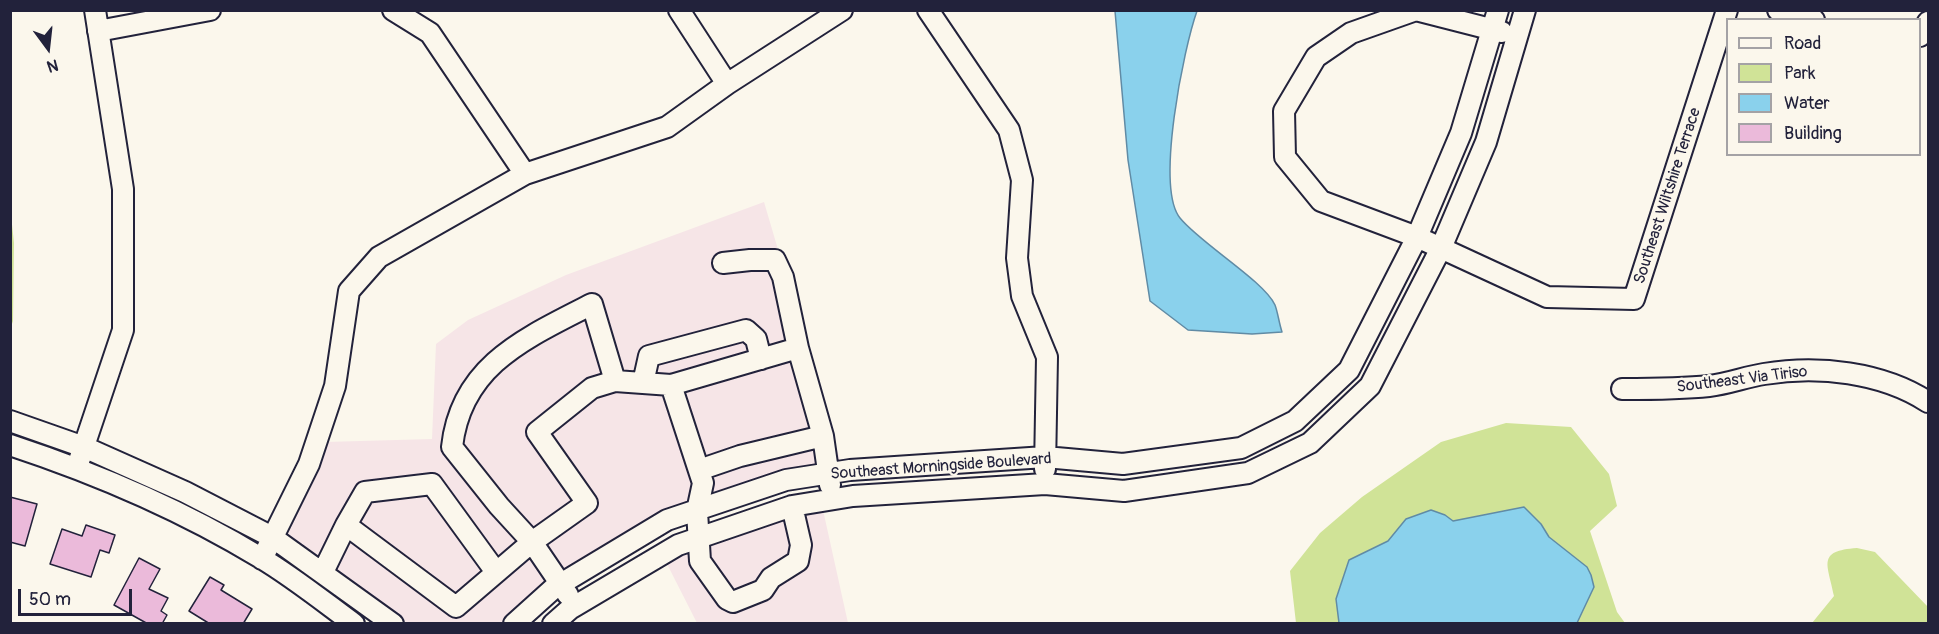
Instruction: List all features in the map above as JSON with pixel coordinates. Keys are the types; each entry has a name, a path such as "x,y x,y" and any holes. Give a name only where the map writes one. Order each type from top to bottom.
{"street":[{"path":"77,467 123,330 123,189 94,10"},
{"path":"98,31 210,10"},
{"path":"393,10 430,33 525,174"},
{"path":"679,10 727,84"},
{"path":"262,559 309,464 335,386 349,291 379,257 525,174 667,127 727,84 842,10"},
{"path":"928,10 1009,130 1022,180 1017,258 1022,296 1047,357 1045,484"},
{"name":"Southeast Wiltshire Terrace","path":"1517,36 1495,20 1416,10 1351,33 1316,57 1284,111 1285,157 1321,201 1418,237 1546,297 1634,299 1728,10"},
{"name":"Southeast Morningside Boulevard","path":"554,624 575,606 678,544 792,506 831,500 1045,484 1124,490 1248,473 1310,443 1370,386 1441,248 1486,142 1525,10"},
{"path":"1778,10 1807,18"},
{"name":"Southeast Morningside Boulevard","path":"514,624 560,585 667,520 786,480 829,474 1046,457 1123,464 1241,448 1295,421 1349,370 1418,237 1461,133 1495,20"},
{"path":"723,263 775,260 783,277 798,348 823,436 831,500"},
{"path":"575,606 532,542 499,506 452,447 455,423 467,393 488,369 526,337 592,304 615,381"},
{"path":"643,383 649,356 746,330 756,339 761,359"},
{"path":"346,525 456,607 532,542 587,503 537,432 592,387 615,381 671,385 798,348"},
{"name":"Southeast Via Tiriso","path":"1622,389 1711,386 1765,374 1823,370 1867,377 1915,393 1929,402"},
{"path":"671,385 703,483 697,511 700,561 727,599 733,602 763,590 771,578 798,561 801,545 792,506"},
{"path":"10,421 84,447 185,492 272,537 393,624"},
{"path":"699,470 740,456 823,436"},
{"path":"10,445 77,467 180,513 262,559 354,624"},
{"path":"1241,448 1248,473"},
{"path":"323,572 365,492 432,484 496,572"}],"shaded area":[{"path":"764,202 841,463 689,502 549,581 501,623 407,623 283,534 325,442 432,439 436,344 468,320 566,275"},
{"path":"823,510 848,623 697,623 666,562 681,553 794,514"}],"green space":[{"path":"10,206 14,243 11,327"},
{"path":"1506,423 1571,427 1609,474 1617,506 1590,531 1617,612 1625,623 1577,623 1587,567 1549,537 1541,524 1524,507 1453,521 1445,515 1424,514 1406,519 1388,541 1349,560 1339,623 1296,623 1290,571 1320,533 1362,497 1441,442"},
{"path":"1857,548 1875,552 1928,607 1928,623 1812,623 1834,596 1828,568 1830,556 1835,552"}],"water":[{"path":"1115,11 1197,11 1185,54 1174,116 1170,178 1173,202 1180,218 1189,228 1269,295 1275,305 1282,332 1252,334 1188,330 1150,301 1128,160"},
{"path":"1524,507 1541,524 1549,537 1587,567 1591,575 1594,587 1577,623 1339,623 1336,599 1349,560 1388,541 1406,519 1431,510 1453,521"}],"building":[{"path":"10,497 37,504 25,546 10,542"},
{"path":"86,525 115,535 109,553 100,550 91,577 50,564 62,529 82,536"},
{"path":"139,558 160,569 149,589 168,598 161,611 167,615 162,624 148,624 114,605"},
{"path":"210,577 224,585 221,590 252,609 243,624 210,624 189,611"}]}
